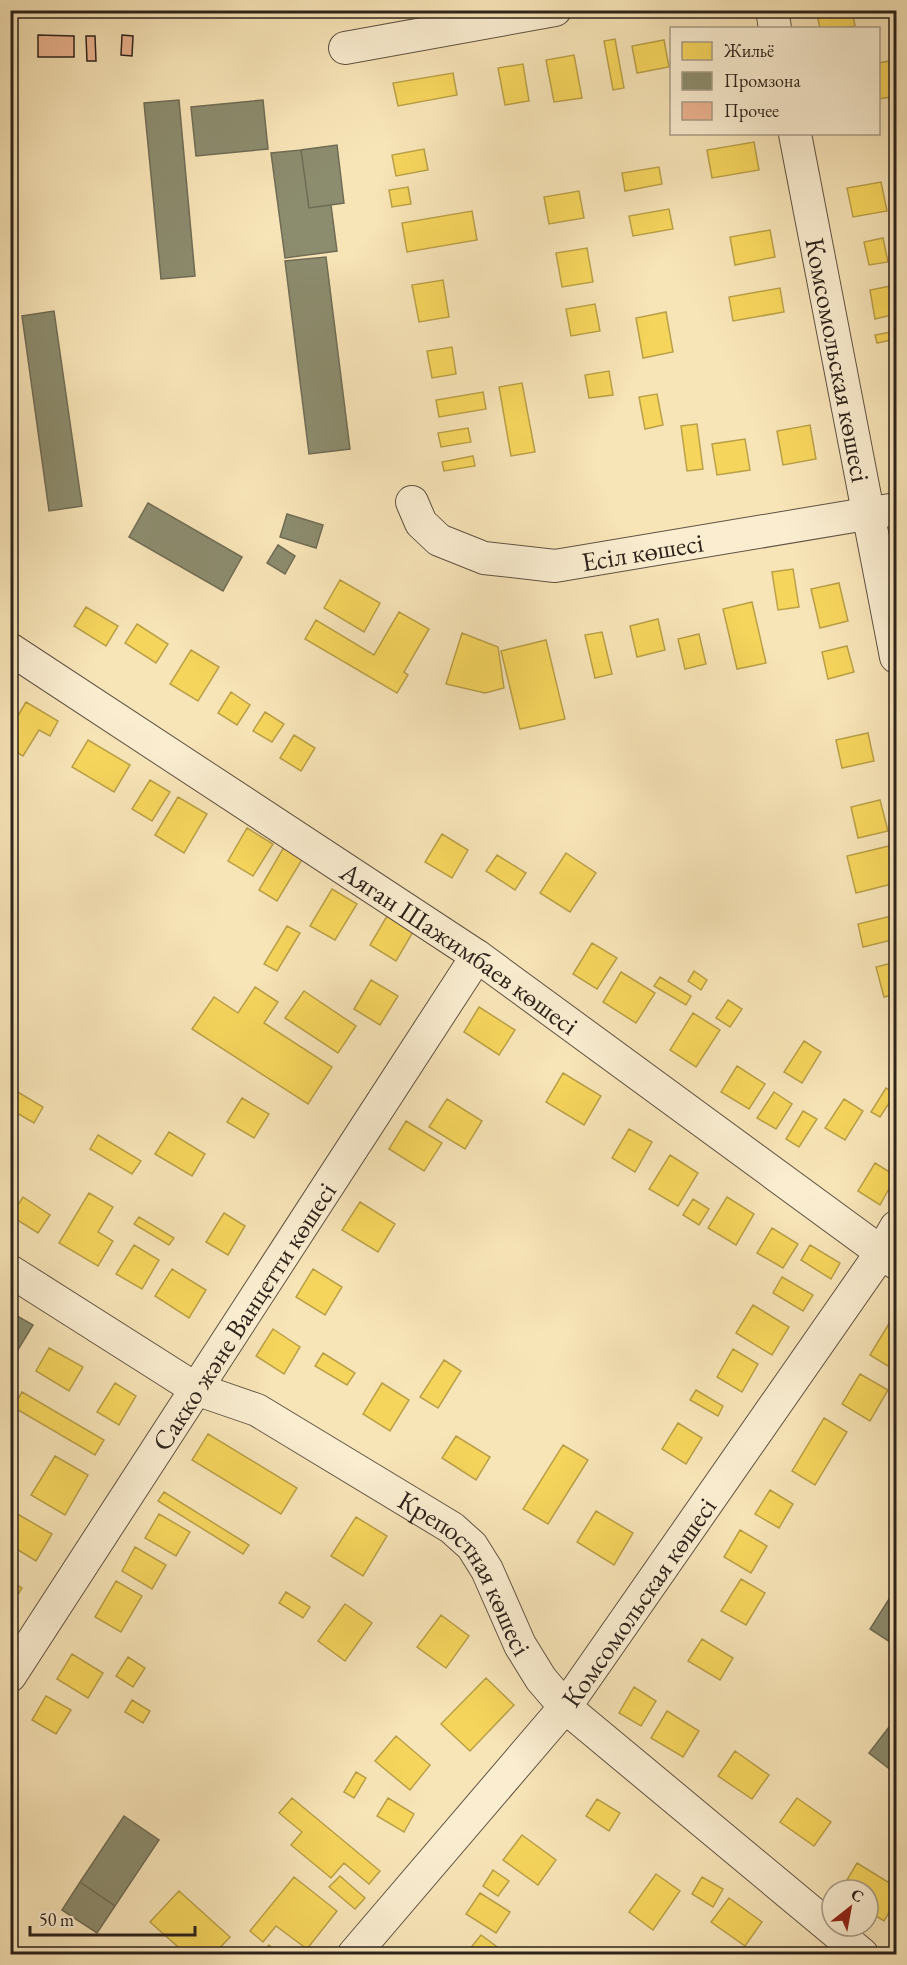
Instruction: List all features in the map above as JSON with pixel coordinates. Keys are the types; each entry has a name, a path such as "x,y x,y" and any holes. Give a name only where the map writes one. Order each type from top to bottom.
{"street":[{"path":"345,48 555,10"},
{"path":"772,10 775,27"},
{"name":"Комсомольская көшесі","path":"795,135 883,511 897,657"},
{"name":"Есіл көшесі","path":"412,502 421,523 439,540 484,558 555,566 883,511"},
{"name":"Аяган Шажимбаев көшесі","path":"10,649 477,956 891,1248"},
{"name":"Сакко және Ванцетти көшесі","path":"10,1676 477,956"},
{"name":"Комсомольская көшесі","path":"354,1954 565,1707 891,1248"},
{"name":"Крепостная көшесі","path":"10,1271 196,1389 257,1410 452,1528 472,1546 487,1570 520,1645 541,1679 565,1707 862,1954"}],"building: Жильё":[{"path":"816,10 852,10 855,26 820,27"},
{"path":"615,39 624,88 613,90 604,41"},
{"path":"664,40 669,67 637,73 632,46"},
{"path":"574,55 582,98 554,102 546,60"},
{"path":"896,60 896,96 880,99 880,63"},
{"path":"523,64 529,101 505,105 498,68"},
{"path":"453,73 457,95 398,106 393,83"},
{"path":"754,142 759,170 712,178 707,150"},
{"path":"424,149 428,170 396,176 392,155"},
{"path":"659,167 662,184 625,191 622,173"},
{"path":"881,182 887,211 853,217 847,188"},
{"path":"408,187 411,204 392,207 389,190"},
{"path":"579,191 584,218 549,224 544,197"},
{"path":"669,209 673,229 633,236 629,216"},
{"path":"472,211 477,240 407,252 402,223"},
{"path":"770,230 775,257 735,265 730,237"},
{"path":"883,238 888,262 869,265 864,242"},
{"path":"587,248 593,282 562,287 556,253"},
{"path":"443,280 449,317 419,322 412,285"},
{"path":"896,285 896,314 875,319 870,290"},
{"path":"780,288 784,312 733,321 729,297"},
{"path":"595,304 600,331 571,336 566,309"},
{"path":"666,312 673,352 643,358 636,318"},
{"path":"896,331 896,339 877,343 875,335"},
{"path":"452,347 456,374 432,378 427,351"},
{"path":"609,371 613,395 589,398 585,375"},
{"path":"522,383 535,452 511,456 499,387"},
{"path":"483,392 486,409 439,417 436,400"},
{"path":"657,394 663,425 645,429 639,397"},
{"path":"697,424 703,469 687,471 681,426"},
{"path":"810,425 816,459 783,465 777,431"},
{"path":"896,427 896,457 891,428"},
{"path":"468,428 471,442 441,447 438,433"},
{"path":"745,439 750,470 717,475 712,444"},
{"path":"473,456 475,466 444,471 442,462"},
{"path":"793,569 799,607 778,610 772,572"},
{"path":"340,580 380,603 364,632 324,608"},
{"path":"839,583 848,621 820,628 811,589"},
{"path":"752,602 766,663 737,669 723,609"},
{"path":"86,607 118,626 106,646 74,626"},
{"path":"399,612 429,629 404,672 408,675 397,693 305,639 316,620 374,655"},
{"path":"658,619 665,650 637,657 630,626"},
{"path":"137,624 168,644 156,663 125,643"},
{"path":"602,632 612,674 595,678 585,635"},
{"path":"462,633 498,647 504,688 485,693 446,684"},
{"path":"699,634 706,664 685,669 678,639"},
{"path":"546,640 565,719 520,729 501,651"},
{"path":"847,646 854,672 828,679 822,652"},
{"path":"191,650 219,667 198,701 170,684"},
{"path":"231,692 250,705 237,725 218,713"},
{"path":"26,702 58,721 50,736 39,730 23,756 13,750 18,741 10,737 10,729"},
{"path":"265,712 284,724 272,742 253,731"},
{"path":"868,733 874,761 842,768 836,740"},
{"path":"294,735 315,748 301,771 280,758"},
{"path":"88,740 130,765 114,792 72,767"},
{"path":"150,780 170,792 152,821 132,809"},
{"path":"178,797 207,814 184,853 155,835"},
{"path":"880,800 888,831 858,838 851,807"},
{"path":"247,828 273,844 253,876 228,861"},
{"path":"442,834 468,850 452,878 425,862"},
{"path":"889,846 896,883 856,893 847,856"},
{"path":"284,847 303,858 277,901 259,890"},
{"path":"566,853 596,873 570,912 540,893"},
{"path":"497,855 526,873 515,890 486,871"},
{"path":"332,889 357,904 335,940 310,926"},
{"path":"896,915 896,939 863,947 858,924"},
{"path":"387,916 413,932 396,961 370,945"},
{"path":"287,926 300,933 277,971 264,964"},
{"path":"592,943 617,958 597,989 573,974"},
{"path":"896,962 896,994 884,997 876,967"},
{"path":"694,971 707,980 701,990 688,981"},
{"path":"621,972 655,993 636,1023 603,1002"},
{"path":"660,977 691,996 686,1005 654,986"},
{"path":"371,980 398,996 380,1025 354,1009"},
{"path":"255,987 278,1002 264,1023 332,1067 308,1104 192,1029 214,997 238,1013"},
{"path":"304,991 356,1026 338,1053 285,1018"},
{"path":"728,1000 742,1009 730,1027 716,1018"},
{"path":"479,1007 515,1030 499,1055 464,1032"},
{"path":"693,1013 720,1030 696,1067 670,1050"},
{"path":"804,1041 821,1052 802,1083 784,1072"},
{"path":"737,1066 765,1084 749,1109 721,1092"},
{"path":"563,1073 601,1096 584,1125 546,1102"},
{"path":"886,1088 895,1094 880,1117 871,1112"},
{"path":"16,1091 43,1107 34,1123 10,1109 10,1101"},
{"path":"774,1092 792,1104 776,1129 757,1118"},
{"path":"242,1098 269,1114 254,1138 227,1122"},
{"path":"447,1099 482,1121 465,1149 429,1127"},
{"path":"844,1099 863,1111 845,1140 825,1128"},
{"path":"803,1111 817,1119 799,1147 786,1139"},
{"path":"406,1121 442,1143 424,1171 389,1149"},
{"path":"629,1129 652,1142 635,1172 612,1158"},
{"path":"169,1132 205,1154 192,1176 155,1154"},
{"path":"98,1135 141,1161 132,1174 90,1149"},
{"path":"670,1155 698,1173 678,1206 649,1189"},
{"path":"875,1163 896,1176 880,1205 858,1191"},
{"path":"89,1193 113,1207 98,1232 113,1241 98,1266 59,1243"},
{"path":"23,1197 50,1215 38,1233 11,1216"},
{"path":"727,1197 754,1214 736,1245 708,1228"},
{"path":"693,1199 709,1209 699,1225 683,1215"},
{"path":"360,1202 395,1224 378,1252 342,1230"},
{"path":"224,1213 245,1226 228,1255 206,1242"},
{"path":"139,1217 174,1238 169,1245 134,1224"},
{"path":"772,1228 798,1244 783,1268 757,1253"},
{"path":"134,1245 159,1260 142,1289 116,1274"},
{"path":"810,1245 840,1263 831,1279 801,1260"},
{"path":"172,1269 206,1290 189,1318 155,1296"},
{"path":"313,1269 342,1287 325,1315 296,1297"},
{"path":"782,1277 813,1295 803,1311 773,1293"},
{"path":"753,1305 789,1327 772,1355 736,1333"},
{"path":"896,1312 896,1371 870,1355"},
{"path":"273,1329 300,1347 284,1374 256,1356"},
{"path":"49,1348 83,1367 69,1391 36,1371"},
{"path":"733,1349 758,1364 742,1392 717,1377"},
{"path":"323,1353 355,1373 347,1385 315,1366"},
{"path":"444,1360 461,1371 438,1408 420,1397"},
{"path":"860,1374 888,1390 870,1421 842,1404"},
{"path":"115,1383 136,1396 119,1425 97,1412"},
{"path":"382,1383 409,1400 390,1431 363,1414"},
{"path":"696,1390 723,1406 718,1416 690,1400"},
{"path":"22,1392 104,1440 95,1455 13,1407"},
{"path":"824,1418 847,1432 815,1485 792,1471"},
{"path":"678,1423 702,1438 686,1464 662,1449"},
{"path":"208,1434 297,1488 281,1514 192,1460"},
{"path":"456,1436 490,1457 476,1480 442,1458"},
{"path":"563,1445 588,1460 548,1524 523,1509"},
{"path":"55,1456 88,1475 65,1515 31,1495"},
{"path":"770,1490 793,1504 779,1528 755,1514"},
{"path":"164,1492 249,1545 243,1554 158,1501"},
{"path":"596,1511 633,1533 614,1565 577,1542"},
{"path":"14,1512 52,1534 36,1561 10,1545 10,1517"},
{"path":"159,1514 190,1532 176,1556 145,1538"},
{"path":"356,1517 387,1536 363,1576 331,1556"},
{"path":"740,1530 767,1546 751,1573 724,1557"},
{"path":"135,1547 166,1565 152,1589 122,1571"},
{"path":"741,1579 765,1593 746,1625 721,1611"},
{"path":"10,1581 22,1588 10,1607"},
{"path":"116,1581 142,1596 121,1632 95,1617"},
{"path":"286,1592 310,1607 303,1618 279,1603"},
{"path":"345,1604 372,1623 345,1661 318,1641"},
{"path":"441,1615 469,1636 446,1668 417,1647"},
{"path":"702,1639 733,1658 720,1680 688,1661"},
{"path":"72,1654 103,1673 88,1698 57,1679"},
{"path":"128,1657 145,1668 133,1687 116,1676"},
{"path":"486,1678 514,1705 470,1751 441,1724"},
{"path":"634,1687 656,1701 641,1726 619,1713"},
{"path":"46,1696 71,1710 56,1734 32,1720"},
{"path":"132,1700 150,1711 143,1723 125,1712"},
{"path":"667,1711 699,1731 683,1757 651,1738"},
{"path":"396,1736 430,1765 410,1790 375,1761"},
{"path":"735,1751 769,1775 752,1799 718,1776"},
{"path":"356,1772 366,1778 354,1798 344,1792"},
{"path":"292,1798 380,1871 369,1884 344,1863 331,1878 291,1845 302,1832 279,1813"},
{"path":"388,1798 414,1814 404,1832 377,1816"},
{"path":"797,1798 831,1822 814,1846 780,1822"},
{"path":"597,1799 620,1813 609,1831 586,1816"},
{"path":"522,1835 556,1860 538,1885 503,1860"},
{"path":"857,1863 896,1887 896,1900 884,1921 880,1918 880,1878 848,1878"},
{"path":"493,1870 509,1881 498,1896 483,1886"},
{"path":"656,1874 680,1891 653,1930 629,1912"},
{"path":"340,1876 365,1898 355,1909 329,1887"},
{"path":"294,1877 337,1911 307,1949 276,1926 263,1942 250,1931"},
{"path":"702,1877 723,1889 713,1907 692,1894"},
{"path":"179,1891 230,1937 214,1954 206,1950 202,1954 186,1954 150,1922"},
{"path":"480,1893 510,1912 496,1933 466,1914"},
{"path":"729,1898 762,1922 745,1946 711,1922"},
{"path":"481,1935 507,1954 475,1954 469,1950"},
{"path":"269,1945 279,1954 261,1954"}],"building: Промзона":[{"path":"179,100 195,276 161,279 144,103"},
{"path":"263,100 268,149 196,156 191,107"},
{"path":"337,145 344,203 309,208 301,150"},
{"path":"301,150 309,208 331,205 337,251 285,258 271,153"},
{"path":"326,257 350,449 309,454 285,261"},
{"path":"54,311 82,506 49,511 22,316"},
{"path":"148,503 242,557 223,591 129,537"},
{"path":"287,514 323,525 316,548 280,537"},
{"path":"278,545 295,556 285,574 267,563"},
{"path":"10,1312 33,1325 10,1363"},
{"path":"896,1588 896,1632 890,1642 870,1629"},
{"path":"896,1718 896,1774 869,1753"},
{"path":"124,1816 159,1840 115,1906 80,1882"},
{"path":"80,1882 115,1906 97,1933 62,1910"}],"building: Прочее":[{"path":"38,35 74,36 74,57 38,57"},
{"path":"122,35 133,36 132,56 121,55"},
{"path":"86,36 95,36 96,61 87,61"}]}
